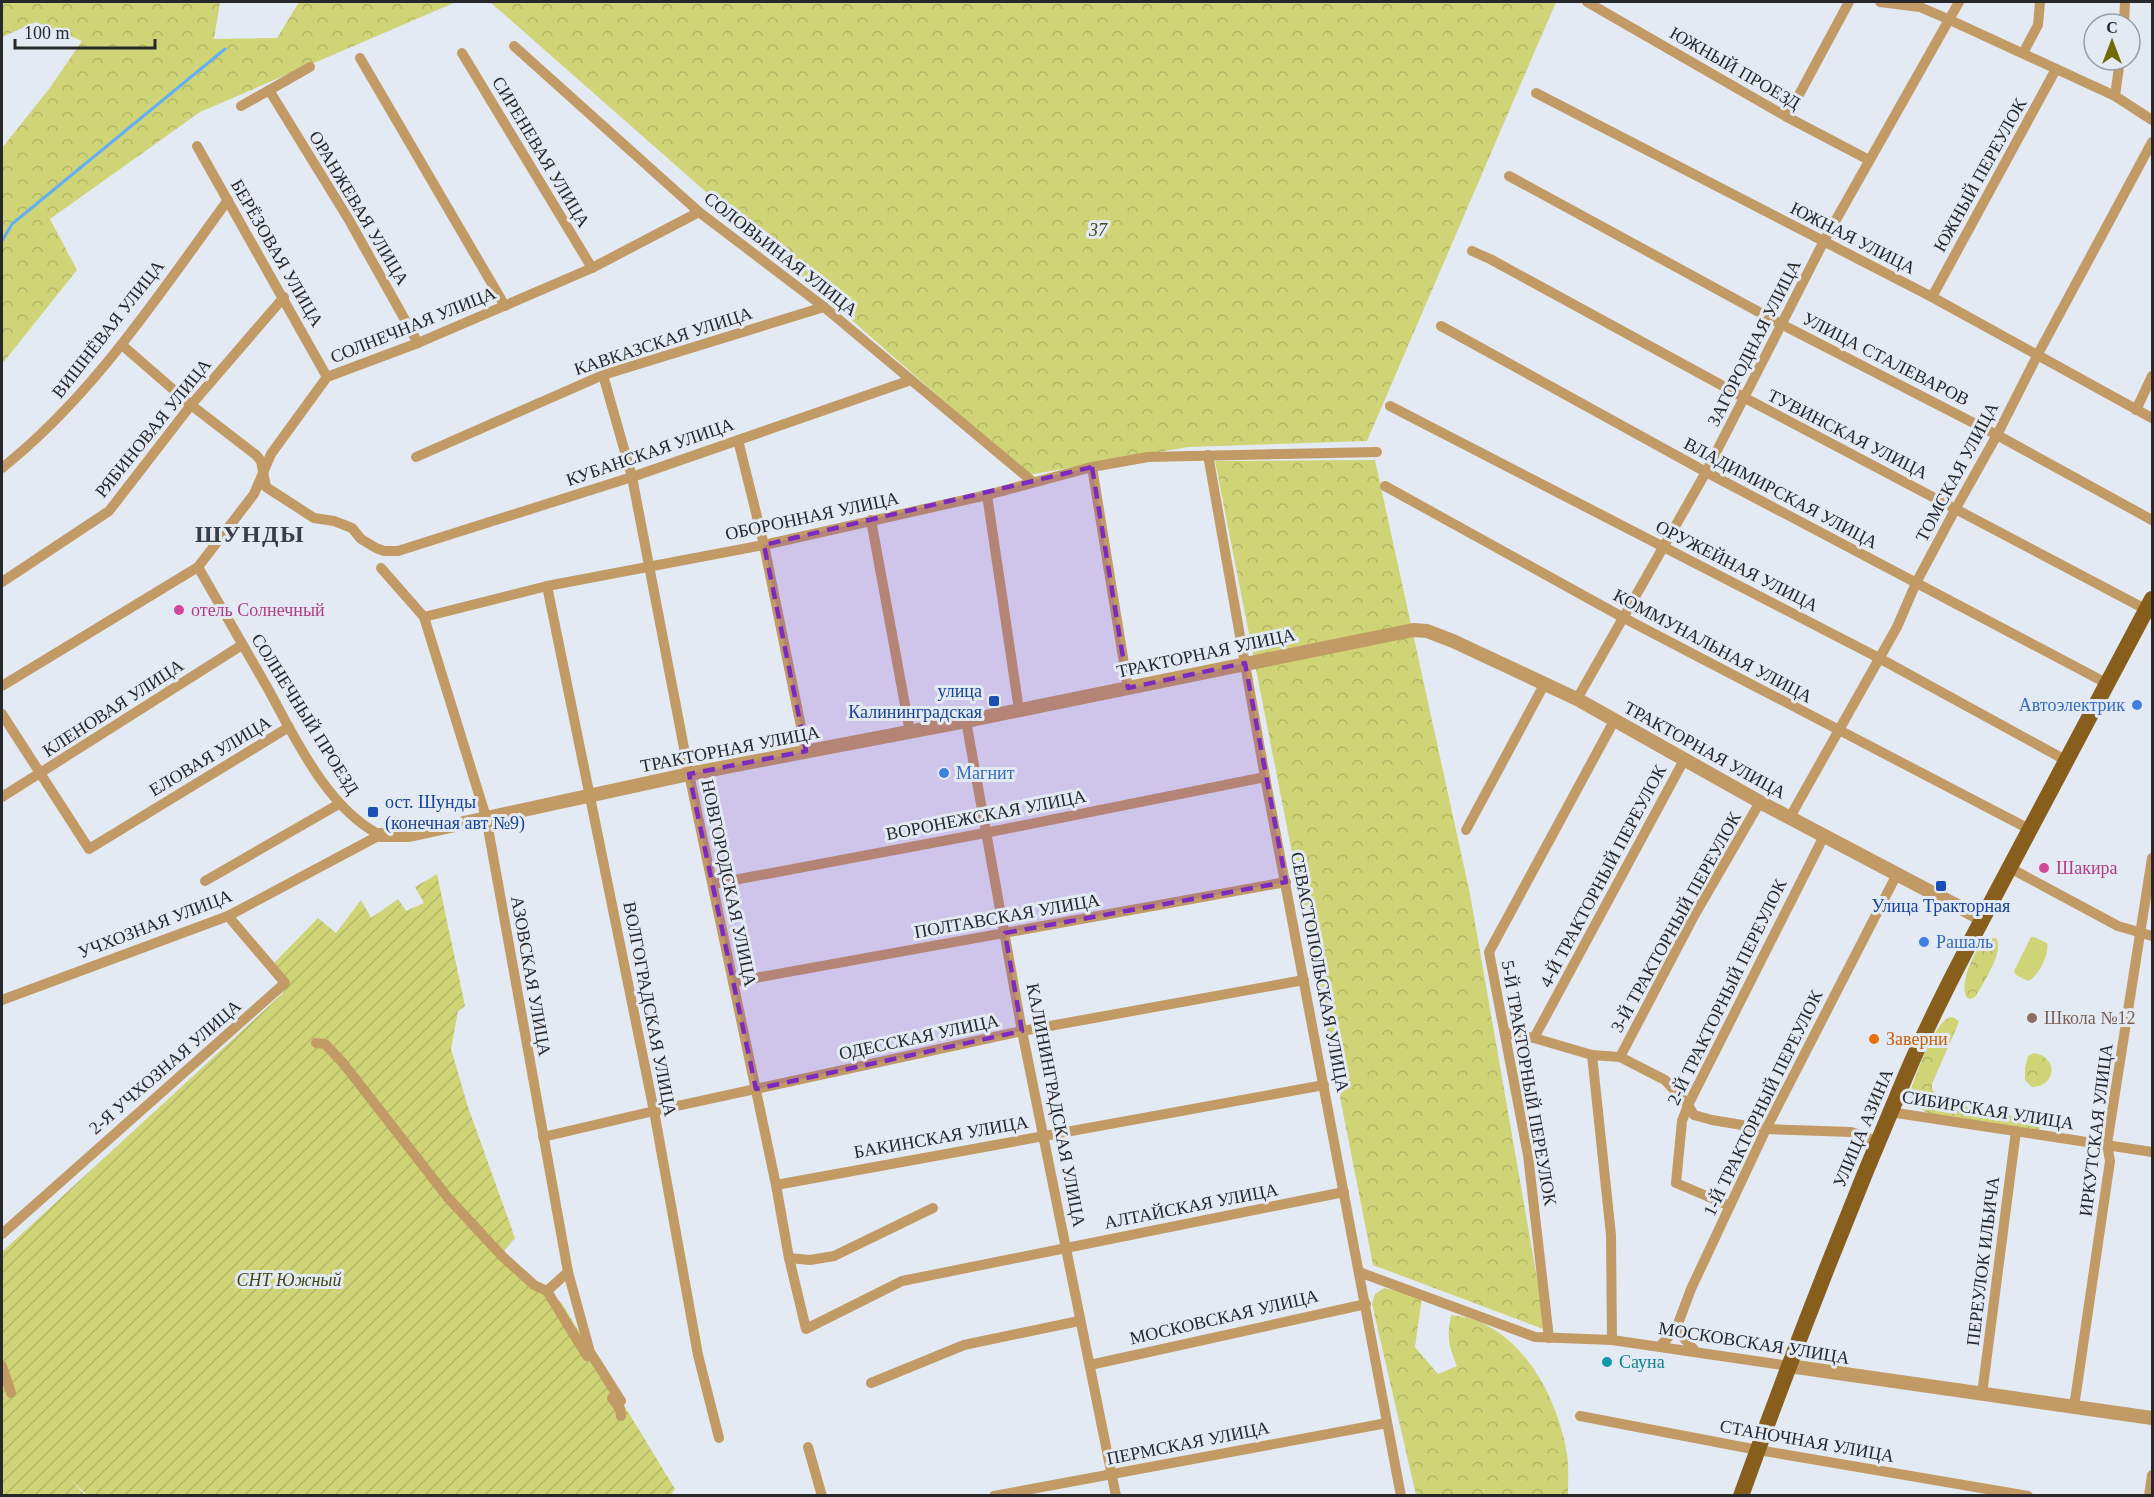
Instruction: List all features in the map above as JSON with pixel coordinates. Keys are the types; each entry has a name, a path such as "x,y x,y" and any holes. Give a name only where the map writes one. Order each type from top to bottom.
{"main road":[{"name":"УЛИЦА АЗИНА","path":"1742,1496 1789,1366 1877,1141 1916,1054 1982,919 2151,602"}],"street":[{"name":"ЮЖНЫЙ ПРОЕЗД","path":"1587,2 1787,117 1869,160"},
{"path":"1787,117 1849,2"},
{"path":"1880,2 1920,7 1950,20 2115,96 2152,120"},
{"name":"ЗАГОРОДНАЯ УЛИЦА","path":"1577,699 1706,472 1824,241 1959,2"},
{"path":"2023,53 2038,25 2040,2"},
{"name":"СОЛОВЬИНАЯ УЛИЦА","path":"514,46 699,213 824,307 1033,482"},
{"name":"СИРЕНЕВАЯ УЛИЦА","path":"462,53 592,268"},
{"path":"360,58 505,306"},
{"path":"241,106 310,67"},
{"name":"ЮЖНЫЙ ПЕРЕУЛОК","path":"1932,297 2056,69"},
{"path":"2115,96 2118,72"},
{"name":"ОРАНЖЕВАЯ УЛИЦА","path":"269,90 349,220 418,343"},
{"name":"ЮЖНАЯ УЛИЦА","path":"1536,93 1932,297 2152,418"},
{"name":"ТОМСКАЯ УЛИЦА","path":"1790,817 1897,627 1916,583 2152,142"},
{"name":"БЕРЁЗОВАЯ УЛИЦА","path":"197,146 327,377"},
{"name":"УЛИЦА СТАЛЕВАРОВ","path":"1509,176 1781,324 1997,435 2152,520"},
{"name":"ВИШНЁВАЯ УЛИЦА","path":"2,468 64,411 122,345 228,200"},
{"name":"СОЛНЕЧНАЯ УЛИЦА","path":"2,686 198,567 254,494 271,454 327,377 418,343 592,268 699,213"},
{"name":"ТУВИНСКАЯ УЛИЦА","path":"1472,252 1536,284 1744,398 1956,508 2151,602"},
{"name":"РЯБИНОВАЯ УЛИЦА","path":"2,582 109,511 191,405 284,297"},
{"name":"КАВКАЗСКАЯ УЛИЦА","path":"416,458 603,375 824,307"},
{"name":"ВЛАДИМИРСКАЯ УЛИЦА","path":"1441,326 1706,472 2108,684"},
{"path":"122,345 191,405 256,455 261,461 264,473"},
{"name":"НОВГОРОДСКАЯ УЛИЦА","path":"603,375 632,477 651,566 712,884 776,1185 789,1258 806,1329"},
{"path":"2136,410 2152,376"},
{"name":"КУБАНСКАЯ УЛИЦА","path":"264,473 266,487 314,518 334,521 352,528 376,548 384,551 398,551 632,477 911,380"},
{"name":"ОРУЖЕЙНАЯ УЛИЦА","path":"1390,406 1879,658 2067,761"},
{"path":"738,440 764,545 806,751"},
{"name":"ОБОРОННАЯ УЛИЦА","path":"424,617 547,586 764,545 987,495 1092,467 1148,457 1377,452"},
{"name":"СЕВАСТОПОЛЬСКАЯ УЛИЦА","path":"1208,455 1265,777 1401,1496"},
{"path":"1092,467 1128,688"},
{"name":"КОММУНАЛЬНАЯ УЛИЦА","path":"1385,486 1624,618 2029,829"},
{"path":"987,495 1019,710"},
{"path":"871,520 910,732"},
{"name":"СОЛНЕЧНЫЙ ПРОЕЗД","path":"198,567 289,727 329,792 362,826 380,835"},
{"name":"АЗОВСКАЯ УЛИЦА","path":"381,568 424,617 486,817 568,1272 590,1352 621,1401"},
{"name":"ВОЛГОГРАДСКАЯ УЛИЦА","path":"547,586 654,1111 698,1354 719,1438"},
{"name":"ТРАКТОРНАЯ УЛИЦА","path":"380,835 409,835 690,774 966,721 1413,630 1427,631 1450,640 1577,699 1760,802 1982,919"},
{"name":"КЛЕНОВАЯ УЛИЦА","path":"2,797 242,645"},
{"path":"1466,830 1545,683"},
{"path":"2,714 41,774"},
{"name":"КАЛИНИНГРАДСКАЯ УЛИЦА","path":"966,721 1022,1031 1116,1496"},
{"name":"5-Й ТРАКТОРНЫЙ ПЕРЕУЛОК","path":"1549,1338 1528,1155 1489,952 1614,721"},
{"name":"ЕЛОВАЯ УЛИЦА","path":"41,774 89,849 289,727"},
{"name":"4-Й ТРАКТОРНЫЙ ПЕРЕУЛОК","path":"1534,1038 1684,760"},
{"name":"ВОРОНЕЖСКАЯ УЛИЦА","path":"712,884 1265,777"},
{"name":"3-Й ТРАКТОРНЫЙ ПЕРЕУЛОК","path":"1620,1057 1694,916 1760,802"},
{"path":"205,881 339,804"},
{"name":"УЧХОЗНАЯ УЛИЦА","path":"2,1000 228,916 380,835"},
{"name":"2-Й ТРАКТОРНЫЙ ПЕРЕУЛОК","path":"1730,1206 1676,1183 1683,1121 1688,1105 1824,836"},
{"name":"ИРКУТСКАЯ УЛИЦА","path":"2074,1407 2110,1161 2107,1144 2152,858"},
{"path":"2010,868 2118,926 2152,936"},
{"name":"1-Й ТРАКТОРНЫЙ ПЕРЕУЛОК","path":"1660,1346 1676,1329 1691,1289 1766,1129 1897,874"},
{"name":"ПОЛТАВСКАЯ УЛИЦА","path":"733,982 1286,882"},
{"name":"2-Я УЧХОЗНАЯ УЛИЦА","path":"2,1234 285,983 228,916"},
{"name":"ОДЕССКАЯ УЛИЦА","path":"543,1137 1022,1031 1304,980"},
{"path":"1505,1033 1534,1038 1592,1055 1620,1057 1665,1080 1694,1115 1766,1129 1851,1132 1877,1141"},
{"path":"316,1044 325,1044 343,1063 448,1199 502,1256 534,1285 547,1291 620,1409 621,1416"},
{"path":"1592,1055 1611,1235 1612,1340"},
{"name":"БАКИНСКАЯ УЛИЦА","path":"776,1185 1324,1085"},
{"name":"СИБИРСКАЯ УЛИЦА","path":"1890,1112 2152,1152"},
{"name":"ПЕРЕУЛОК ИЛЬИЧА","path":"1982,1394 2016,1131"},
{"name":"АЛТАЙСКАЯ УЛИЦА","path":"806,1329 902,1281 1344,1192"},
{"path":"789,1258 810,1260 834,1256 933,1208"},
{"path":"547,1291 568,1272"},
{"name":"МОСКОВСКАЯ УЛИЦА","path":"1359,1272 1535,1337 1612,1340 1660,1346 2152,1418"},
{"name":"МОСКОВСКАЯ УЛИЦА","path":"1090,1365 1366,1304"},
{"path":"871,1383 964,1345 1079,1321"},
{"path":"1676,1329 1696,1352"},
{"path":"2,1366 11,1393"},
{"name":"СТАНОЧНАЯ УЛИЦА","path":"1580,1416 1758,1450 2028,1496"},
{"name":"ПЕРМСКАЯ УЛИЦА","path":"994,1496 1387,1422"},
{"path":"808,1447 822,1496"},
{"path":"2150,1496 2152,1475"}],"highlighted area":[{"path":"1092,467 1128,688 1245,663 1286,882 1005,933 1022,1031 756,1089 689,774 806,751 764,545"}],"green space":[{"path":"2,2 220,2 214,39 277,38 299,2 456,2 200,112 50,219 77,270 2,364 2,148 49,89 82,41 36,22 2,37"},
{"name":"37","path":"490,2 1556,2 1367,441 1188,447 1028,475"},
{"path":"1375,460 1470,894 1546,1330 1373,1265 1215,461"},
{"name":"СНТ Южный","path":"437,874 465,1006 458,1011 451,1049 468,1107 515,1238 503,1252 527,1279 561,1302 675,1489 670,1496 88,1496 70,1479 85,1495 2,1496 2,1252 282,994 288,985 274,963 318,918 336,933 361,900 371,918 398,899 406,911 424,903 415,887"},
{"path":"2031,937 2047,943 2047,947 2039,970 2028,981 2016,975 2014,971"},
{"path":"1996,938 1998,951 1992,967 1976,996 1971,999 1967,998 1966,976 1972,959 1984,939"},
{"path":"1950,1017 1959,1022 1932,1084 1932,1089 1939,1099 1953,1104 2034,1120 2042,1126 2039,1130 1933,1115 1924,1111 1910,1098 1911,1089 1932,1038 1944,1021"},
{"path":"2034,1053 2043,1056 2048,1061 2051,1072 2045,1083 2032,1087 2025,1080 2025,1068 2028,1056"},
{"path":"1384,1288 1422,1297 1415,1347 1438,1374 1457,1366 1449,1341 1451,1315 1475,1320 1496,1331 1515,1346 1544,1385 1554,1408 1567,1454 1568,1495 1416,1495 1372,1304 1375,1294"}],"waterway":[{"path":"2,241 12,224 225,49"}],"place":[{"name":"отель Солнечный","path":"179,610"},
{"name":"улица Калининградская","path":"994,701"},
{"name":"Автоэлектрик","path":"2137,705"},
{"name":"Магнит","path":"944,773"},
{"name":"ост. Шунды (конечная авт №9)","path":"373,812"},
{"name":"Шакира","path":"2044,868"},
{"name":"Улица Тракторная","path":"1941,886"},
{"name":"Рашаль","path":"1924,942"},
{"name":"Школа №12","path":"2032,1018"},
{"name":"Заверни","path":"1874,1039"},
{"name":"Сауна","path":"1607,1362"}],"district":[{"name":"ШУНДЫ","path":"250,534"}]}
